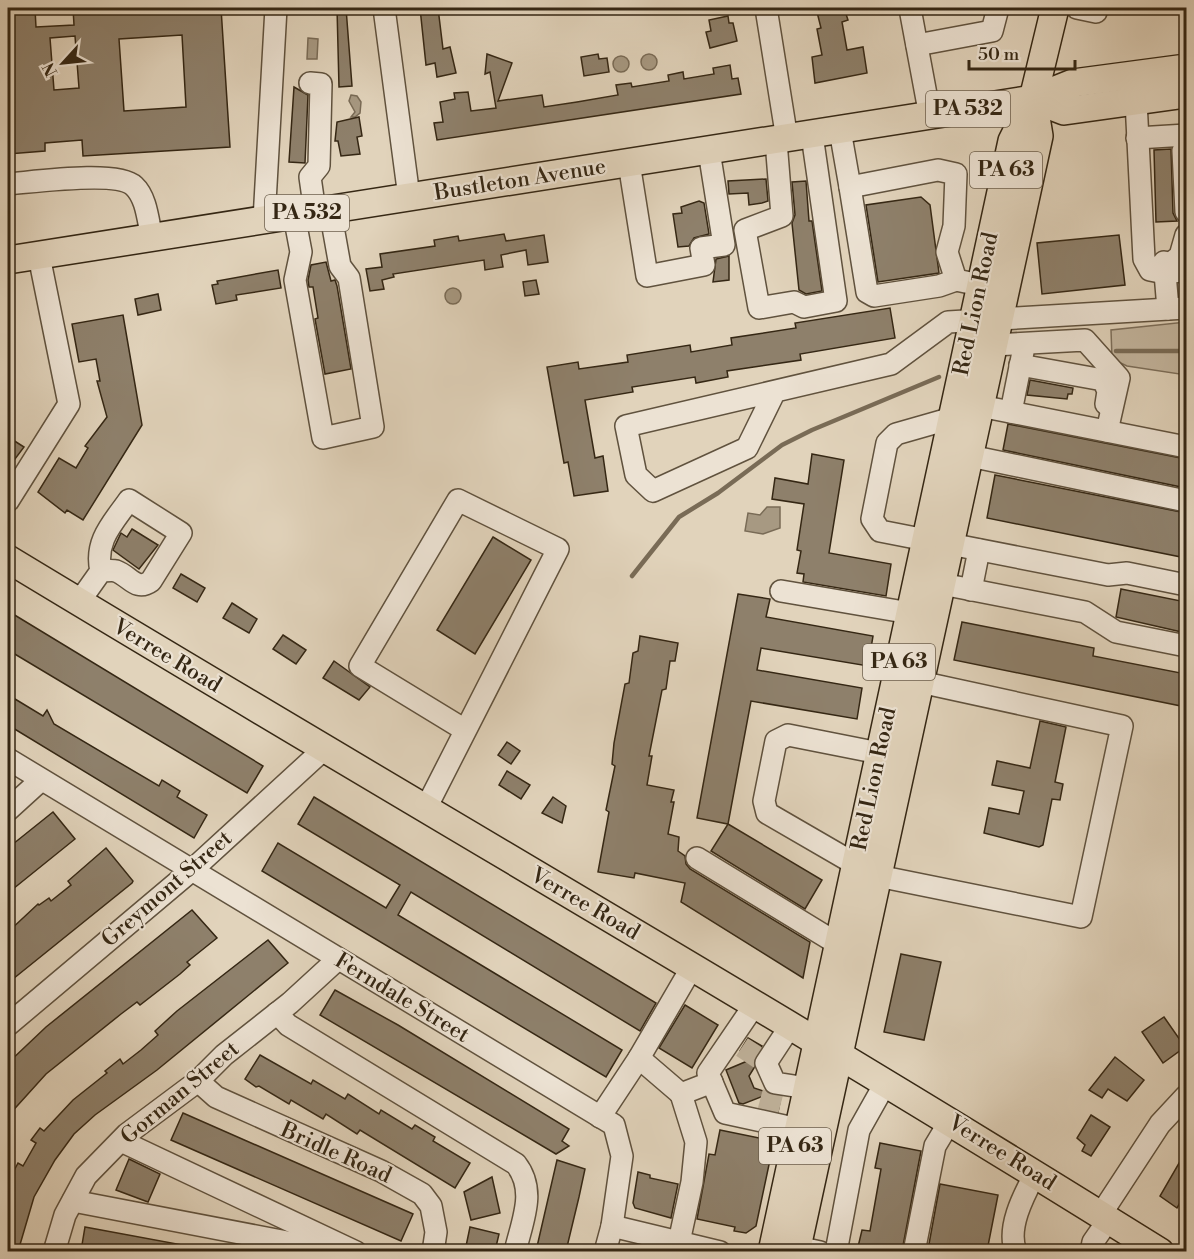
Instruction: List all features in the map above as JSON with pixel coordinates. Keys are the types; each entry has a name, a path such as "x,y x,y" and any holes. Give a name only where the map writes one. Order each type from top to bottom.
{"main road":[{"name":"Red Lion Road","path":"796,1250 828,1047 838,945 867,870 879,753 937,544 970,456 980,406 988,329 968,283 1012,141 1033,99 1055,8"},
{"name":"Bustleton Avenue","path":"8,261 930,116 1033,99 1073,82 1186,68"},
{"name":"PA 532","path":"1033,99 1064,111 1186,94"},
{"name":"Red Lion Road","path":"796,1250 798,1129 807,1088 828,1047 867,870 920,682 917,617 942,584 937,544 952,418 988,329 1039,136 1033,99"},
{"name":"Verree Road","path":"8,559 322,750 792,1025 1160,1251"}],"street":[{"path":"264,220 276,8"},
{"path":"384,8 409,197"},
{"path":"766,8 791,138 836,301 804,307 794,302 759,308 745,230 782,216 791,138"},
{"path":"913,8 917,45 930,116"},
{"path":"917,45 992,31 998,8"},
{"path":"310,83 321,84 319,166 310,177 313,212 301,252 296,280 323,438 373,427 349,278 340,266 313,212"},
{"path":"1186,94 1186,99"},
{"path":"1136,101 1144,259 1150,270 1165,273 1180,271 1186,263"},
{"path":"840,130 867,292 874,296 968,283 947,252 954,225 956,174 939,170 850,187"},
{"path":"1137,138 1186,135"},
{"path":"1186,145 1183,151 1186,212"},
{"path":"628,163 647,276 704,265 702,248 724,245 710,151"},
{"path":"1139,164 1146,171 1151,252 1155,259 1170,264 1180,256 1186,235"},
{"path":"8,184 116,177 133,185 142,196 152,238"},
{"path":"8,501 69,404 39,256"},
{"path":"988,329 1098,314 1177,309 1165,273"},
{"path":"1085,340 1098,314"},
{"path":"774,393 747,448 653,491 636,475 626,426 891,364 948,322 988,329 1024,343 1085,340"},
{"path":"1085,340 1119,378 1108,426"},
{"path":"1011,412 1024,343"},
{"path":"1020,365 1103,380 1108,391 1104,415 1108,426"},
{"path":"980,406 1108,426 1186,447"},
{"path":"952,418 896,434 887,443 872,519 880,531 937,544 1108,575 1127,573 1186,585"},
{"path":"970,456 1186,501"},
{"path":"424,810 558,549 458,500 360,666 465,730"},
{"path":"971,590 979,550"},
{"path":"79,602 101,571"},
{"path":"942,584 1085,612 1116,632 1186,646"},
{"path":"781,591 917,617"},
{"path":"879,753 788,735 776,741 764,801 767,813 867,870 1081,917 1122,726 920,682"},
{"name":"Greymont Street","path":"8,1025 192,870 322,750"},
{"name":"Ferndale Street","path":"8,759 614,1125 622,1156 612,1226 605,1251"},
{"path":"8,810 41,780"},
{"path":"697,858 838,945"},
{"name":"Gorman Street","path":"54,1251 65,1215 86,1176 155,1111 198,1081 224,1055 277,1013 338,959"},
{"path":"600,1116 639,1058 692,966"},
{"path":"755,1004 736,1043 708,1073 725,1113 770,1102 807,1088"},
{"path":"277,1013 288,1025 516,1164 526,1176 529,1191 515,1251"},
{"path":"792,1025 763,1061 770,1102 798,1129"},
{"path":"639,1058 681,1094 696,1142 692,1182 679,1242"},
{"name":"Bridle Road","path":"198,1081 216,1097 381,1171 422,1194 431,1206 436,1232 433,1251"},
{"path":"681,1094 712,1082"},
{"path":"836,1251 859,1130 886,1082"},
{"path":"1091,1251 1105,1217 1160,1124 1186,1096"},
{"path":"914,1251 935,1146 950,1121"},
{"path":"121,1141 356,1251"},
{"path":"1016,1251 1011,1241 1022,1197 1035,1174"},
{"path":"73,1201 339,1251"},
{"path":"612,1226 720,1251"}],"shaded area":[{"path":"308,38 318,39 317,59 307,59"},
{"path":"649,54 655,56 657,62 655,68 649,70 643,68 641,62 643,56"},
{"path":"621,56 629,64 621,72 613,64"},
{"path":"351,95 357,96 361,102 360,113 355,117 351,117 355,112 349,101"},
{"path":"450,288 456,288 461,296 459,302 450,304 445,299 445,293"},
{"path":"1186,322 1186,375 1127,366 1112,359 1111,330"},
{"path":"767,507 780,507 780,528 763,534 745,531 748,513 760,515"}],"building":[{"path":"73,8 221,8 230,147 83,156 82,140 45,143 45,151 8,154 8,11 35,9 36,27 74,25","holes":["182,35 186,107 124,111 119,39","75,36 79,88 54,90 50,38"]},
{"path":"337,8 346,8 352,86 339,87"},
{"path":"420,8 438,8 443,49 450,47 456,73 437,77 435,63 426,65"},
{"path":"816,8 844,8 848,20 842,22 847,50 863,47 867,73 815,83 812,57 822,55 817,29 821,28"},
{"path":"728,16 729,23 733,23 737,41 710,48 706,32 711,31 709,20"},
{"path":"487,54 512,63 498,101 542,95 544,107 577,102 618,95 616,85 631,83 632,87 669,81 668,75 683,72 684,79 714,74 713,68 730,65 732,79 738,78 741,94 437,140 434,123 443,122 440,102 455,99 454,93 468,92 471,111 496,108 490,72 485,74"},
{"path":"598,54 599,59 607,58 609,72 584,76 581,57"},
{"path":"294,87 308,95 305,163 289,162"},
{"path":"359,117 362,136 357,137 360,154 341,156 338,141 335,141 337,122"},
{"path":"1171,149 1173,213 1177,221 1156,222 1154,150"},
{"path":"766,179 768,201 749,205 748,193 729,194 728,181"},
{"path":"806,181 809,221 812,221 822,291 806,294 799,290 792,223 795,215 792,182"},
{"path":"921,197 930,205 939,273 878,282 866,205"},
{"path":"699,201 704,203 709,234 694,238 689,246 678,247 673,214 682,213 681,207"},
{"path":"504,234 506,241 544,235 548,262 528,265 526,250 501,255 503,267 485,270 484,260 393,274 394,277 382,280 384,289 370,291 366,269 382,267 380,254 435,246 434,240 458,236 459,241"},
{"path":"1119,235 1125,285 1042,294 1037,243"},
{"path":"729,256 729,280 713,282 716,259"},
{"path":"326,262 331,281 335,280 337,286 351,369 325,374 315,319 318,318 313,287 309,287 308,280 311,265"},
{"path":"278,270 281,288 236,295 237,300 216,304 212,285 218,284 217,281"},
{"path":"536,280 539,294 525,296 523,282"},
{"path":"158,294 161,310 138,315 135,299"},
{"path":"890,308 895,338 800,354 801,360 727,371 728,377 696,383 695,377 632,387 633,392 585,400 595,458 603,456 608,491 574,496 568,462 564,463 547,367 578,362 579,369 628,362 627,355 690,345 691,352 732,345 731,338 796,328 795,323"},
{"path":"123,315 142,425 83,520 67,510 65,513 38,492 59,458 76,468 88,448 85,446 107,417 97,381 100,381 96,359 79,362 72,324"},
{"path":"1030,380 1073,388 1072,394 1068,394 1067,399 1027,395"},
{"path":"1008,424 1186,459 1186,488 1003,450"},
{"path":"13,440 24,447 15,459 8,453 8,447"},
{"path":"812,454 844,460 829,553 891,564 886,596 803,582 804,574 797,573 801,551 797,550 804,504 772,499 775,478 808,484"},
{"path":"995,475 1186,513 1186,558 987,518"},
{"path":"132,529 158,545 139,569 113,550 121,533 127,537"},
{"path":"493,537 531,560 475,654 437,630"},
{"path":"181,574 205,588 197,602 173,588"},
{"path":"1121,589 1186,602 1186,633 1116,617"},
{"path":"738,594 770,599 766,617 873,636 868,666 761,648 757,670 862,688 857,719 751,701 728,824 697,818"},
{"path":"232,603 257,619 249,633 223,618"},
{"path":"8,611 263,766 247,793 8,650"},
{"path":"962,622 1094,648 1093,656 1186,674 1186,707 954,660"},
{"path":"283,635 306,650 296,664 273,649"},
{"path":"640,636 678,643 675,661 670,661 666,689 662,690 649,756 652,756 647,785 674,790 668,834 679,837 678,851 685,856 686,864 690,869 810,942 803,978 681,902 685,883 635,873 634,878 598,872 609,812 606,810 615,766 612,764 614,743 625,684 629,683 633,653 638,651"},
{"path":"334,661 370,687 359,700 323,678"},
{"path":"15,699 43,716 47,710 54,724 159,786 162,780 180,791 177,797 207,815 194,838 8,725 8,711"},
{"path":"1040,721 1066,727 1055,782 1063,784 1060,800 1052,799 1043,845 1039,847 984,833 989,808 1019,814 1024,791 992,785 997,761 1030,768"},
{"path":"507,742 520,751 511,764 498,755"},
{"path":"507,771 530,785 521,799 499,785"},
{"path":"314,797 656,1003 640,1031 411,892 398,915 622,1050 606,1077 262,871 278,843 386,908 400,885 298,824"},
{"path":"553,797 566,806 562,823 542,813"},
{"path":"53,812 75,839 8,893 8,848"},
{"path":"728,824 822,880 805,909 711,851"},
{"path":"106,848 133,881 132,883 8,983 8,932 38,904 49,898 51,901 71,885 68,881"},
{"path":"192,910 217,938 187,962 190,965 180,974 140,1005 137,1002 46,1074 8,1116 8,1063 46,1027"},
{"path":"268,940 288,963 157,1070 95,1115 74,1134 55,1160 34,1197 19,1248 8,1245 8,1182 18,1163 23,1166 36,1143 31,1140 40,1128 44,1131 73,1100 107,1073 105,1071 120,1059 123,1064 141,1050 158,1035 155,1031 177,1011"},
{"path":"901,954 941,962 924,1040 884,1032"},
{"path":"335,990 398,1025 569,1129 562,1141 569,1146 556,1154 320,1015"},
{"path":"685,1005 718,1025 692,1068 659,1048"},
{"path":"1164,1017 1185,1047 1163,1063 1142,1032"},
{"path":"748,1038 762,1046 755,1056 754,1068 749,1076 754,1088 781,1097 778,1112 763,1108 766,1095 743,1104 739,1103 726,1070 752,1059 740,1051"},
{"path":"260,1055 311,1084 313,1080 345,1099 348,1094 379,1114 381,1110 412,1129 415,1125 435,1137 433,1141 470,1163 455,1188 360,1130 357,1134 326,1114 323,1119 291,1100 289,1104 245,1079"},
{"path":"1115,1057 1144,1080 1127,1101 1108,1089 1102,1098 1089,1090"},
{"path":"183,1113 413,1214 401,1241 171,1140"},
{"path":"1091,1115 1110,1127 1091,1156 1082,1151 1085,1145 1077,1138"},
{"path":"720,1130 774,1141 756,1226 746,1233 734,1231 735,1227 697,1219 709,1154 715,1155"},
{"path":"880,1143 921,1151 902,1251 857,1251 862,1230 870,1231 881,1169 875,1168"},
{"path":"1186,1151 1186,1193 1177,1208 1160,1196"},
{"path":"129,1159 160,1174 148,1202 116,1190"},
{"path":"557,1160 585,1169 579,1197 566,1251 536,1251"},
{"path":"638,1172 650,1175 650,1178 678,1184 671,1218 635,1208 633,1203"},
{"path":"492,1177 500,1213 471,1220 464,1192"},
{"path":"940,1184 998,1195 987,1251 932,1251 933,1245 929,1244"},
{"path":"85,1227 188,1246 187,1251 81,1251"},
{"path":"470,1227 499,1234 495,1251 465,1251"}],"waterway":[{"path":"1116,351 1186,351"},
{"path":"632,576 679,517 718,493 782,445 812,430 939,377"}],"tunnel":[{"path":"742,1047 760,1059"},
{"path":"768,1111 773,1092"}]}
